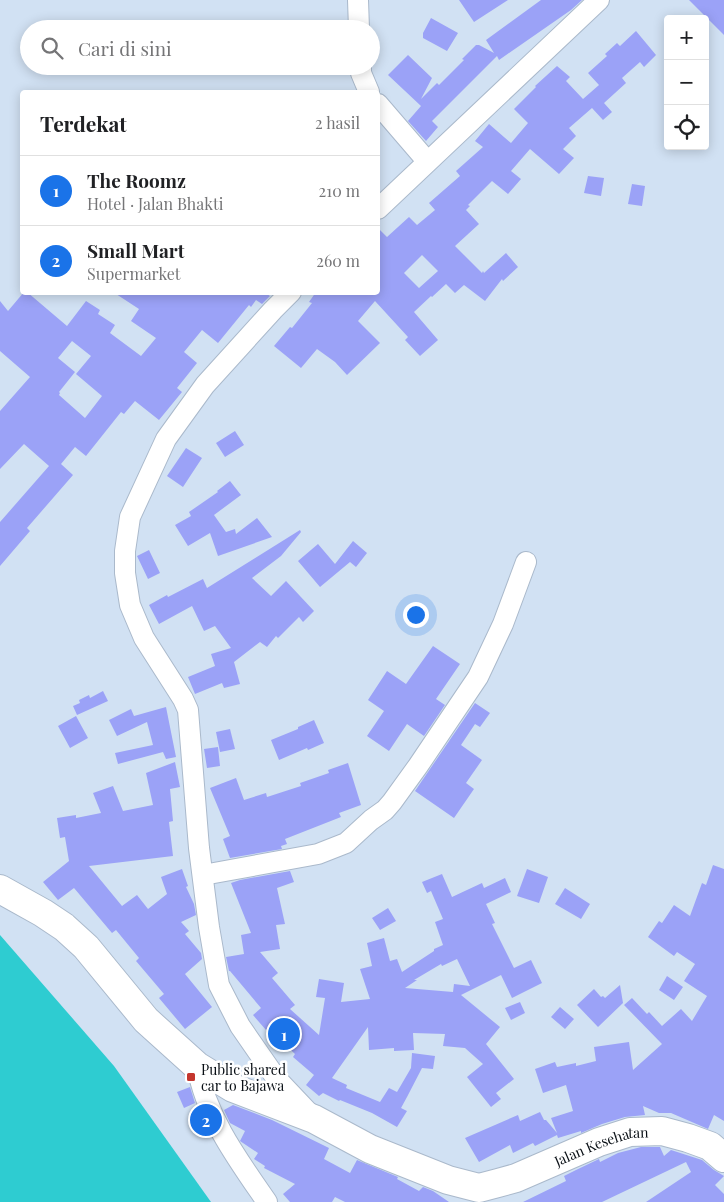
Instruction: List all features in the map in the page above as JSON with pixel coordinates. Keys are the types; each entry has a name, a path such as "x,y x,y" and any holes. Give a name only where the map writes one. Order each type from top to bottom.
{"highway":[{"path":"0,889 64,927 86,947 146,1020 198,1066 233,1088 314,1119 370,1149 483,1195"},
{"name":"Jalan Kesehatan","path":"483,1195 516,1178 599,1142 630,1132 662,1131 688,1138 710,1146 724,1158"}],"street":[{"path":"358,0 359,20"},
{"path":"380,207 599,0"},
{"path":"362,75 368,90"},
{"path":"380,106 427,161"},
{"path":"288,295 205,385 166,439 130,517 125,551 125,573 130,605 144,638 183,700 189,716 203,875 209,927 219,985 240,1026 276,1078 314,1119"},
{"path":"203,875 318,854 346,843 385,810 413,773 478,676 503,624 526,562"},
{"path":"198,1066 200,1083 209,1109 236,1156 266,1202"}],"water":[{"path":"0,935 114,1066 211,1202 0,1202"}],"building":[{"path":"459,0 508,0 474,22"},
{"path":"541,0 582,0 571,10 499,60 497,56 432,121 438,127 426,141 408,121 421,106 388,75 408,55 432,78 421,99 437,83 439,85 476,45 494,53 486,40"},
{"path":"689,0 724,0 724,35 709,20 709,15 704,15"},
{"path":"431,18 458,33 447,51 423,38 423,33"},
{"path":"636,31 656,55 644,67 640,62 622,78 626,83 604,103 612,112 603,120 592,108 569,128 576,136 563,149 574,158 559,174 530,149 511,171 521,179 508,194 492,181 468,205 470,206 466,210 479,224 455,246 482,273 506,253 518,267 503,281 502,279 485,301 464,285 455,293 446,284 431,296 414,312 438,340 420,356 405,340 408,337 375,301 358,321 380,343 347,375 335,362 317,349 301,368 274,346 290,327 292,328 312,303 309,302 314,295 380,295 380,230 387,237 409,217 417,225 435,210 429,203 460,176 456,171 483,147 475,141 489,124 511,143 528,123 514,109 557,66 570,77 566,81 583,99 599,85 588,73 607,56 605,54 617,43 620,46","holes":["422,255 438,271 419,288 404,273"]},
{"path":"588,176 604,178 601,196 584,193"},
{"path":"632,184 645,186 642,206 628,204"},
{"path":"21,295 31,295 67,326 86,301 100,310 98,314 115,325 110,333 141,356 156,338 131,321 139,309 118,295 270,296 262,304 256,300 251,307 249,305 218,343 202,330 184,352 197,363 177,388 182,392 159,420 135,401 124,414 121,412 86,456 75,447 61,464 73,475 27,528 30,531 0,566 0,522 49,466 24,444 0,469 0,411 30,377 0,351 0,301 8,311","holes":["72,341 91,356 76,374 102,396 85,418 59,395 59,392 75,372 58,358"]},
{"path":"235,431 244,445 225,457 216,443"},
{"path":"186,448 202,458 183,487 167,476"},
{"path":"230,481 241,495 214,515 226,532 235,529 236,534 257,518 272,537 218,556 210,533 188,546 175,525 191,516 189,512 218,492"},
{"path":"300,530 301,532 281,556 252,578 271,596 286,581 314,611 303,622 299,617 278,638 276,636 267,647 260,642 234,662 240,684 224,688 222,683 195,694 188,677 215,666 211,654 231,648 215,626 204,631 192,606 159,624 149,605 203,579 207,588"},
{"path":"353,541 367,553 356,567 350,562 320,587 298,561 318,544 335,564"},
{"path":"149,550 160,573 148,579 137,556"},
{"path":"433,646 460,664 436,699 445,705 424,736 407,724 389,751 367,736 384,711 368,700 387,671 406,684"},
{"path":"103,691 108,701 77,715 73,706 80,703 79,700 89,695 90,698"},
{"path":"475,703 490,713 480,727 475,724 461,745 482,760 466,783 474,789 454,818 415,791"},
{"path":"166,707 176,757 166,759 163,752 118,764 115,753 153,745 147,722 117,736 109,720 131,709 134,716"},
{"path":"76,716 88,738 70,748 58,726"},
{"path":"314,720 324,743 279,760 271,740"},
{"path":"230,729 235,749 220,752 216,732"},
{"path":"218,747 220,766 207,768 204,749"},
{"path":"175,762 180,787 170,789 173,821 169,822 173,856 89,866 122,906 137,895 148,909 167,894 161,877 182,869 196,915 181,922 189,931 185,934 201,953 202,959 185,974 212,1007 185,1029 159,998 164,994 136,961 139,958 116,930 112,933 74,888 58,900 43,882 69,861 65,837 60,838 57,818 76,815 76,818 101,813 93,793 113,786 123,811 153,805 146,773"},
{"path":"348,763 361,805 339,813 341,817 285,839 287,844 281,846 282,849 230,858 223,839 230,836 210,788 236,778 244,800 266,793 267,797 301,786 300,783 329,773 328,770"},
{"path":"713,865 724,869 724,1121 714,1115 708,1129 671,1113 659,1113 643,1106 645,1115 625,1117 581,1133 581,1131 558,1138 557,1135 535,1146 533,1143 513,1153 510,1145 479,1162 465,1138 518,1115 520,1121 540,1112 544,1120 557,1133 551,1118 573,1111 566,1085 543,1093 535,1069 555,1062 557,1067 576,1063 576,1066 596,1061 594,1047 629,1042 633,1070 662,1044 624,1005 632,998 662,1026 681,1009 692,1021 707,996 684,981 695,964 677,952 674,956 648,937 659,921 662,923 674,905 690,916 702,883 706,885"},
{"path":"527,869 548,877 539,903 517,896"},
{"path":"290,871 294,882 277,888 285,924 276,925 280,949 260,952 278,973 272,978 295,1005 290,1009 319,1035 325,998 316,997 319,979 344,983 341,1002 370,999 360,969 372,966 367,943 384,938 390,961 397,959 402,972 434,951 434,949 443,945 435,922 443,919 431,891 427,893 422,882 442,874 452,897 482,883 484,888 505,878 511,892 486,904 495,923 492,924 514,968 531,960 542,983 512,998 501,975 461,995 500,1027 486,1044 514,1079 496,1093 501,1099 491,1107 467,1077 483,1064 465,1048 443,1046 445,1034 413,1033 414,1050 394,1051 394,1048 369,1050 368,1027 332,1078 347,1085 346,1088 380,1102 389,1088 397,1092 411,1068 412,1053 435,1056 433,1069 422,1068 401,1108 407,1111 397,1127 372,1113 323,1093 319,1096 306,1085 314,1075 293,1057 295,1054 268,1028 266,1030 253,1015 261,1008 229,971 226,957 244,954 241,935 251,933 231,883","holes":["457,959 470,986 454,984 453,992 405,988 417,980 414,980 441,964 442,966"]},
{"path":"565,888 590,904 581,919 555,904"},
{"path":"388,908 396,921 380,930 372,918"},
{"path":"667,976 683,987 674,1000 659,990"},
{"path":"620,985 623,1003 598,1027 577,1005 594,989 601,997 605,998"},
{"path":"520,1002 525,1013 511,1020 505,1008"},
{"path":"560,1007 574,1019 565,1029 551,1017"},
{"path":"190,1087 195,1103 184,1108 177,1092"},
{"path":"233,1105 272,1120 329,1148 324,1159 350,1173 357,1160 398,1177 397,1179 419,1191 423,1187 433,1191 449,1202 345,1202 335,1197 332,1202 290,1202 283,1194 295,1184 264,1168 265,1166 254,1159 258,1153 240,1141 245,1131 230,1123 224,1110"},
{"path":"641,1147 660,1147 664,1156 671,1150 702,1160 724,1176 715,1185 724,1194 724,1202 646,1202 691,1172 686,1162 602,1202 523,1202 566,1181 564,1176 599,1159 600,1162 618,1153"}],"place":[{"name":"The Roomz","path":"284,1034"},
{"name":"Public shared car to Bajawa","path":"191,1077"},
{"name":"Small Mart","path":"206,1120"}]}
